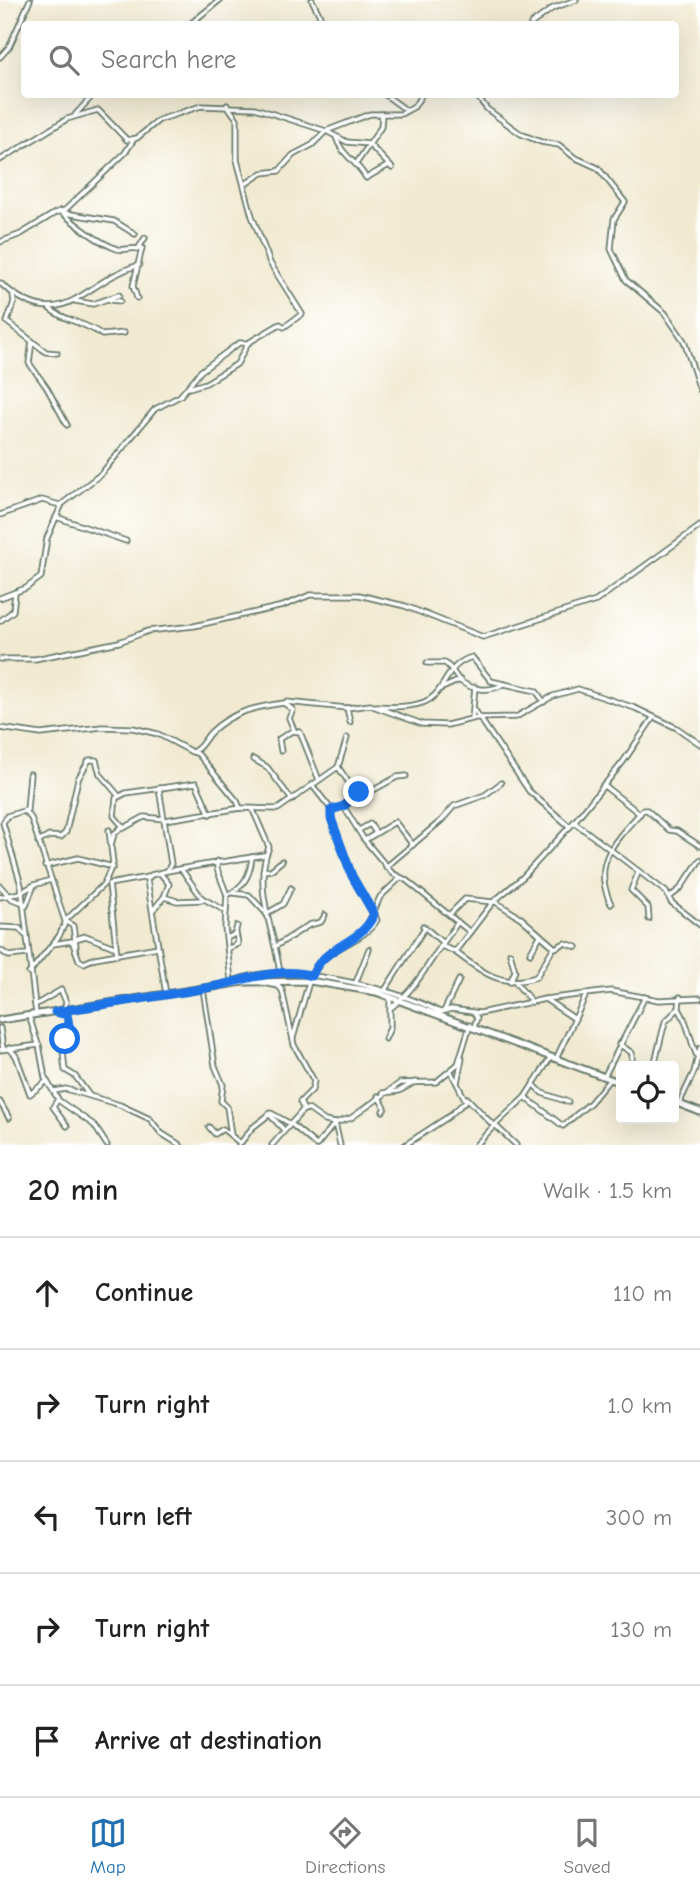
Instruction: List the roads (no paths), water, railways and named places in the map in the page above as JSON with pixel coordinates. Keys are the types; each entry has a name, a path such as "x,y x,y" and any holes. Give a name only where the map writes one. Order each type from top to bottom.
{"main road":[{"path":"0,1020 203,989 229,982 311,978 404,999 616,1081"},
{"path":"679,1104 700,1112"}],"street":[{"path":"0,57 9,47 30,0"},
{"path":"194,21 220,0"},
{"path":"312,0 322,21"},
{"path":"535,21 553,8 576,0"},
{"path":"0,160 74,116 90,98"},
{"path":"390,98 406,110"},
{"path":"244,177 252,178 279,171 293,155 312,145 326,131 364,115 401,114 414,107 420,98"},
{"path":"478,98 487,109 521,134 541,142 559,145 574,157 598,169 625,202 614,219 609,240 611,249 626,281 665,313 684,341 700,390"},
{"path":"0,598 15,593 43,575 45,546 61,506 101,474 155,409 176,398 205,367 239,343 248,343 280,324 284,327 303,313 270,263 250,209 236,154 237,119 227,105"},
{"path":"0,242 61,212 125,153 134,139 166,117 201,106 255,108 326,131 335,135 350,143 369,144 390,167 367,178 339,147 335,135"},
{"path":"74,116 100,111 122,137 134,139"},
{"path":"356,164 381,127 382,114"},
{"path":"245,184 252,178"},
{"path":"61,212 114,221 135,234"},
{"path":"61,212 103,244 121,250 130,247 138,249 142,246"},
{"path":"136,298 133,286 145,238"},
{"path":"50,309 73,300 139,265"},
{"path":"0,283 12,293 50,309 67,320 87,323 102,335 124,333"},
{"path":"12,293 14,302 6,321 49,353 57,353"},
{"path":"110,300 119,295"},
{"path":"73,300 89,304 120,301"},
{"path":"32,341 29,363 47,388 67,425"},
{"path":"188,388 200,386 237,365 248,343"},
{"path":"0,516 42,500 61,506"},
{"path":"55,517 126,541"},
{"path":"0,659 35,659 119,642 148,631 194,626 283,606 310,595 359,595 405,606 483,637 596,601 700,526"},
{"path":"0,621 13,611 15,593"},
{"path":"192,752 216,728 243,710 258,705 284,703 348,708 412,705 430,699 452,670 472,657 494,682 536,691 544,702"},
{"path":"428,663 442,662 460,680 481,690 494,690 504,684"},
{"path":"438,690 460,680"},
{"path":"481,690 494,682"},
{"path":"472,719 475,687"},
{"path":"374,706 422,724 447,725 480,718 516,717 544,702 578,689 618,701 677,728 700,744"},
{"path":"284,703 293,711"},
{"path":"300,705 289,718 294,730 302,734 319,780"},
{"path":"348,708 350,722"},
{"path":"474,709 529,791 570,827"},
{"path":"454,951 493,901 523,877 570,827 653,718"},
{"path":"0,728 40,734 91,728 133,728 158,734 198,754 240,808"},
{"path":"281,751 279,738 294,730"},
{"path":"111,845 114,834 122,827 129,827 144,817 157,816 164,820 240,808 278,808 338,766 347,738"},
{"path":"253,759 267,767 292,800"},
{"path":"38,842 49,836 61,837 66,832 78,779 89,760 98,763 100,774 118,795"},
{"path":"338,766 356,793"},
{"path":"25,812 31,787 30,774"},
{"path":"331,810 344,806 356,793 370,792 397,777 405,776"},
{"path":"118,795 196,783 210,814"},
{"path":"386,867 459,803 461,805 485,794 501,783"},
{"path":"293,1040 311,978 326,954 343,947 376,923 374,914 352,876 332,822 331,810 312,785"},
{"path":"603,785 640,814"},
{"path":"153,910 169,888 167,880 171,856 159,788"},
{"path":"118,795 113,814 122,827"},
{"path":"344,806 386,867 470,932"},
{"path":"157,816 163,810"},
{"path":"253,810 269,846 264,855 263,871 266,913 276,946 280,975"},
{"path":"611,904 603,884 608,849 640,814 647,810 669,830 677,831 700,846"},
{"path":"25,812 4,818 22,892 34,1005 32,1015 47,1081 58,1100 94,1125 107,1145"},
{"path":"25,812 32,818 45,866 65,921"},
{"path":"365,840 396,822 412,845"},
{"path":"574,822 670,897 671,902 700,925"},
{"path":"359,830 370,824 376,832"},
{"path":"29,973 53,944 65,921 106,884 113,866 109,830"},
{"path":"0,837 7,836"},
{"path":"106,884 217,861 264,855"},
{"path":"226,895 233,892 249,875 252,857"},
{"path":"45,866 74,858 113,866"},
{"path":"103,863 113,858"},
{"path":"670,897 680,889 700,860"},
{"path":"217,861 226,895 229,982 280,975 355,983 386,993 392,1007 386,1039"},
{"path":"263,871 271,870 282,861"},
{"path":"181,869 190,886 204,899 226,911"},
{"path":"160,873 167,880"},
{"path":"638,873 631,890 648,907 649,919"},
{"path":"148,877 166,994"},
{"path":"374,914 380,897 400,878"},
{"path":"0,897 22,892 51,880"},
{"path":"106,884 116,930 114,947 117,955"},
{"path":"24,905 34,885"},
{"path":"0,886 8,896 24,905"},
{"path":"266,913 283,904 290,888"},
{"path":"233,892 251,897 266,913"},
{"path":"164,897 177,901 204,899"},
{"path":"450,915 465,899 493,901 521,918 555,948"},
{"path":"487,901 487,908"},
{"path":"276,946 309,925 321,922 325,915"},
{"path":"65,921 71,923 75,931 78,957 84,963 158,947"},
{"path":"392,1007 404,999 419,981 457,922"},
{"path":"228,949 238,944 237,926"},
{"path":"0,927 19,928 26,937"},
{"path":"386,993 423,928 493,978 513,982 536,977 555,948 565,943 577,947"},
{"path":"69,940 75,931"},
{"path":"227,938 236,933"},
{"path":"53,944 86,936 114,947"},
{"path":"530,953 540,936"},
{"path":"69,940 76,946"},
{"path":"355,983 366,962 369,949"},
{"path":"0,950 9,956 27,954"},
{"path":"510,953 515,971 513,982"},
{"path":"274,975 279,969"},
{"path":"441,1012 459,979"},
{"path":"257,981 278,986 282,990 293,1040 314,1081 312,1090 300,1102 304,1110"},
{"path":"513,982 532,1002"},
{"path":"203,989 215,1066 223,1084 221,1101 227,1107 231,1135"},
{"path":"34,1005 61,990 66,1002 64,1010"},
{"path":"441,1012 457,1009 474,1013 485,1012 545,999 611,991 645,997 700,998"},
{"path":"476,1145 525,1097 554,1058 586,995"},
{"path":"525,1097 563,1126 590,1103 607,1078 619,1044 645,997"},
{"path":"680,998 679,1008 688,1023 690,1039 698,1058"},
{"path":"545,999 575,1019"},
{"path":"655,1061 665,1022 679,1008"},
{"path":"55,1012 67,1015 69,1020 70,1031 64,1040 65,1070 76,1077 89,1095"},
{"path":"457,1083 472,1026 485,1012"},
{"path":"474,1013 477,1020"},
{"path":"0,1028 4,1049 17,1059 30,1094 47,1081"},
{"path":"4,1049 38,1044"},
{"path":"619,1044 632,1053 632,1061"},
{"path":"679,1097 698,1058 700,1048"},
{"path":"272,1145 304,1110 335,1123 351,1118 402,1082 434,1083 451,1072 462,1056"},
{"path":"451,1072 467,1098 516,1145"},
{"path":"533,1084 542,1093 568,1102"},
{"path":"54,1091 66,1089 89,1095 150,1119 161,1133 180,1145"},
{"path":"380,1095 385,1108 383,1111"},
{"path":"405,1145 448,1117 467,1098"},
{"path":"58,1100 53,1107 67,1126"},
{"path":"0,1102 2,1110 9,1118"},
{"path":"209,1128 214,1133 223,1129 239,1144 269,1114 275,1113 317,1145 335,1123"},
{"path":"269,1114 284,1130"},
{"path":"335,1123 340,1145"},
{"path":"171,1145 172,1138"}]}
